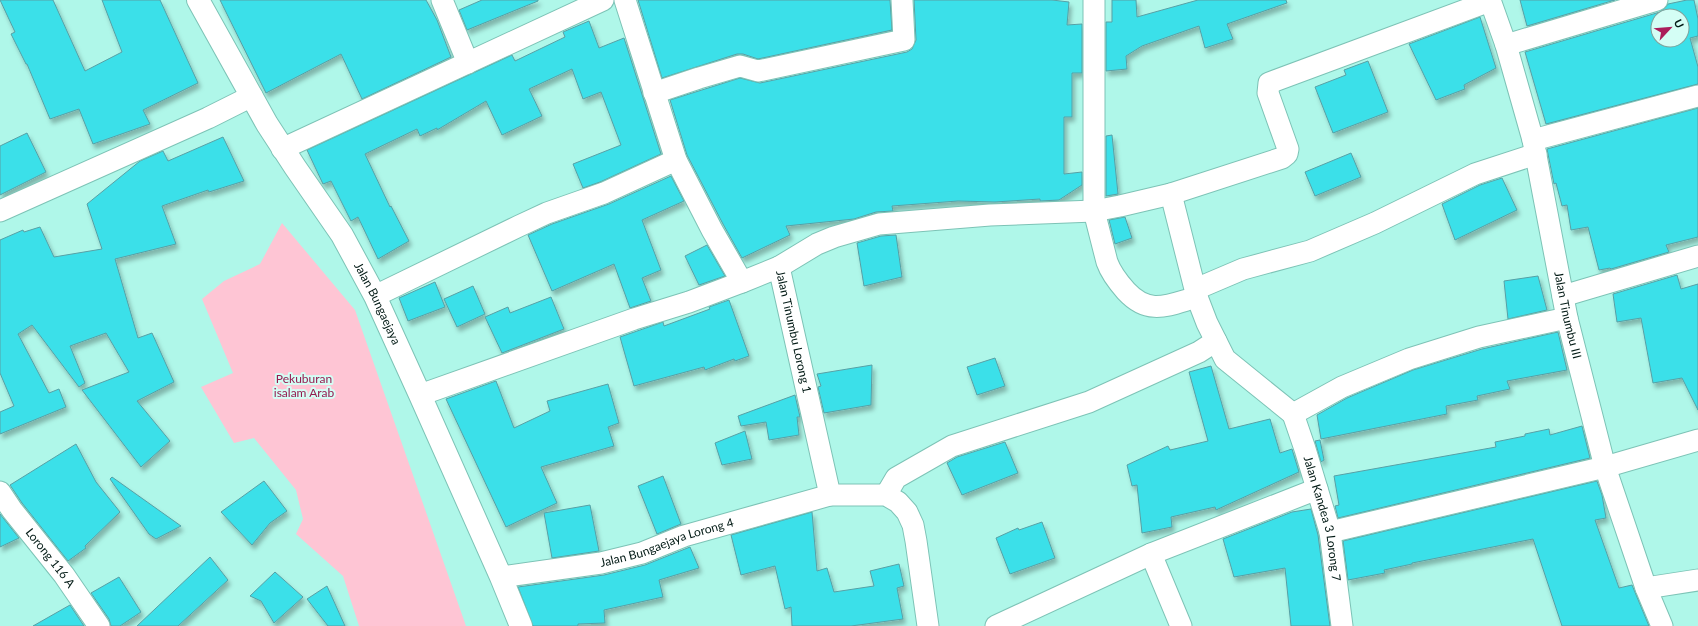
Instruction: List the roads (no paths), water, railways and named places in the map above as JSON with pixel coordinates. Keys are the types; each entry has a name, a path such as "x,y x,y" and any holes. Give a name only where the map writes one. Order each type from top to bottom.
{"street":[{"name":"Jalan Bungaejaya","path":"198,0 282,149 342,235 375,296 501,577 521,626"},
{"path":"442,0 468,63"},
{"path":"282,149 604,0"},
{"path":"625,0 676,160 712,230 742,282"},
{"path":"654,93 740,66 758,71 904,40 902,0"},
{"path":"1094,0 1094,211 1110,270 1132,298 1140,304 1153,307 1161,306 1196,293 1243,269 1310,252 1375,223 1475,174 1535,147 1698,96"},
{"path":"780,267 817,244 828,239 880,224 990,215 1094,211 1171,194 1282,158 1287,154 1287,146 1268,92 1269,84 1490,0"},
{"name":"Jalan Tinumbu III","path":"1490,0 1506,45 1535,147 1563,296 1605,467 1646,588 1662,626"},
{"path":"1506,45 1657,0"},
{"path":"0,211 201,121 252,96"},
{"path":"375,296 547,213 604,194 676,160"},
{"path":"1171,194 1196,293 1207,323 1225,359 1293,414 1342,387 1409,359 1479,337 1568,318"},
{"path":"1563,296 1698,256"},
{"name":"Jalan Tinumbu Lorong 1","path":"420,395 634,319 689,302 780,267 830,495"},
{"path":"886,495 896,478 952,446 1089,402 1199,352 1216,341"},
{"name":"Jalan Kandea 3 Lorong 7","path":"1293,414 1330,532 1342,626"},
{"path":"1330,532 1605,467 1698,440"},
{"path":"996,626 1151,554 1317,489"},
{"name":"Lorong 116 A","path":"0,492 12,510 64,575 99,626"},
{"path":"830,495 886,495 898,502 907,512 913,525 916,541 928,626"},
{"name":"Jalan Bungaejaya Lorong 4","path":"501,577 601,562 642,553 699,531 830,495"},
{"path":"1151,554 1181,626"},
{"path":"1646,588 1698,580"}],"park label":[{"name":"Pekuburan isalam Arab","path":"304,386"}]}
